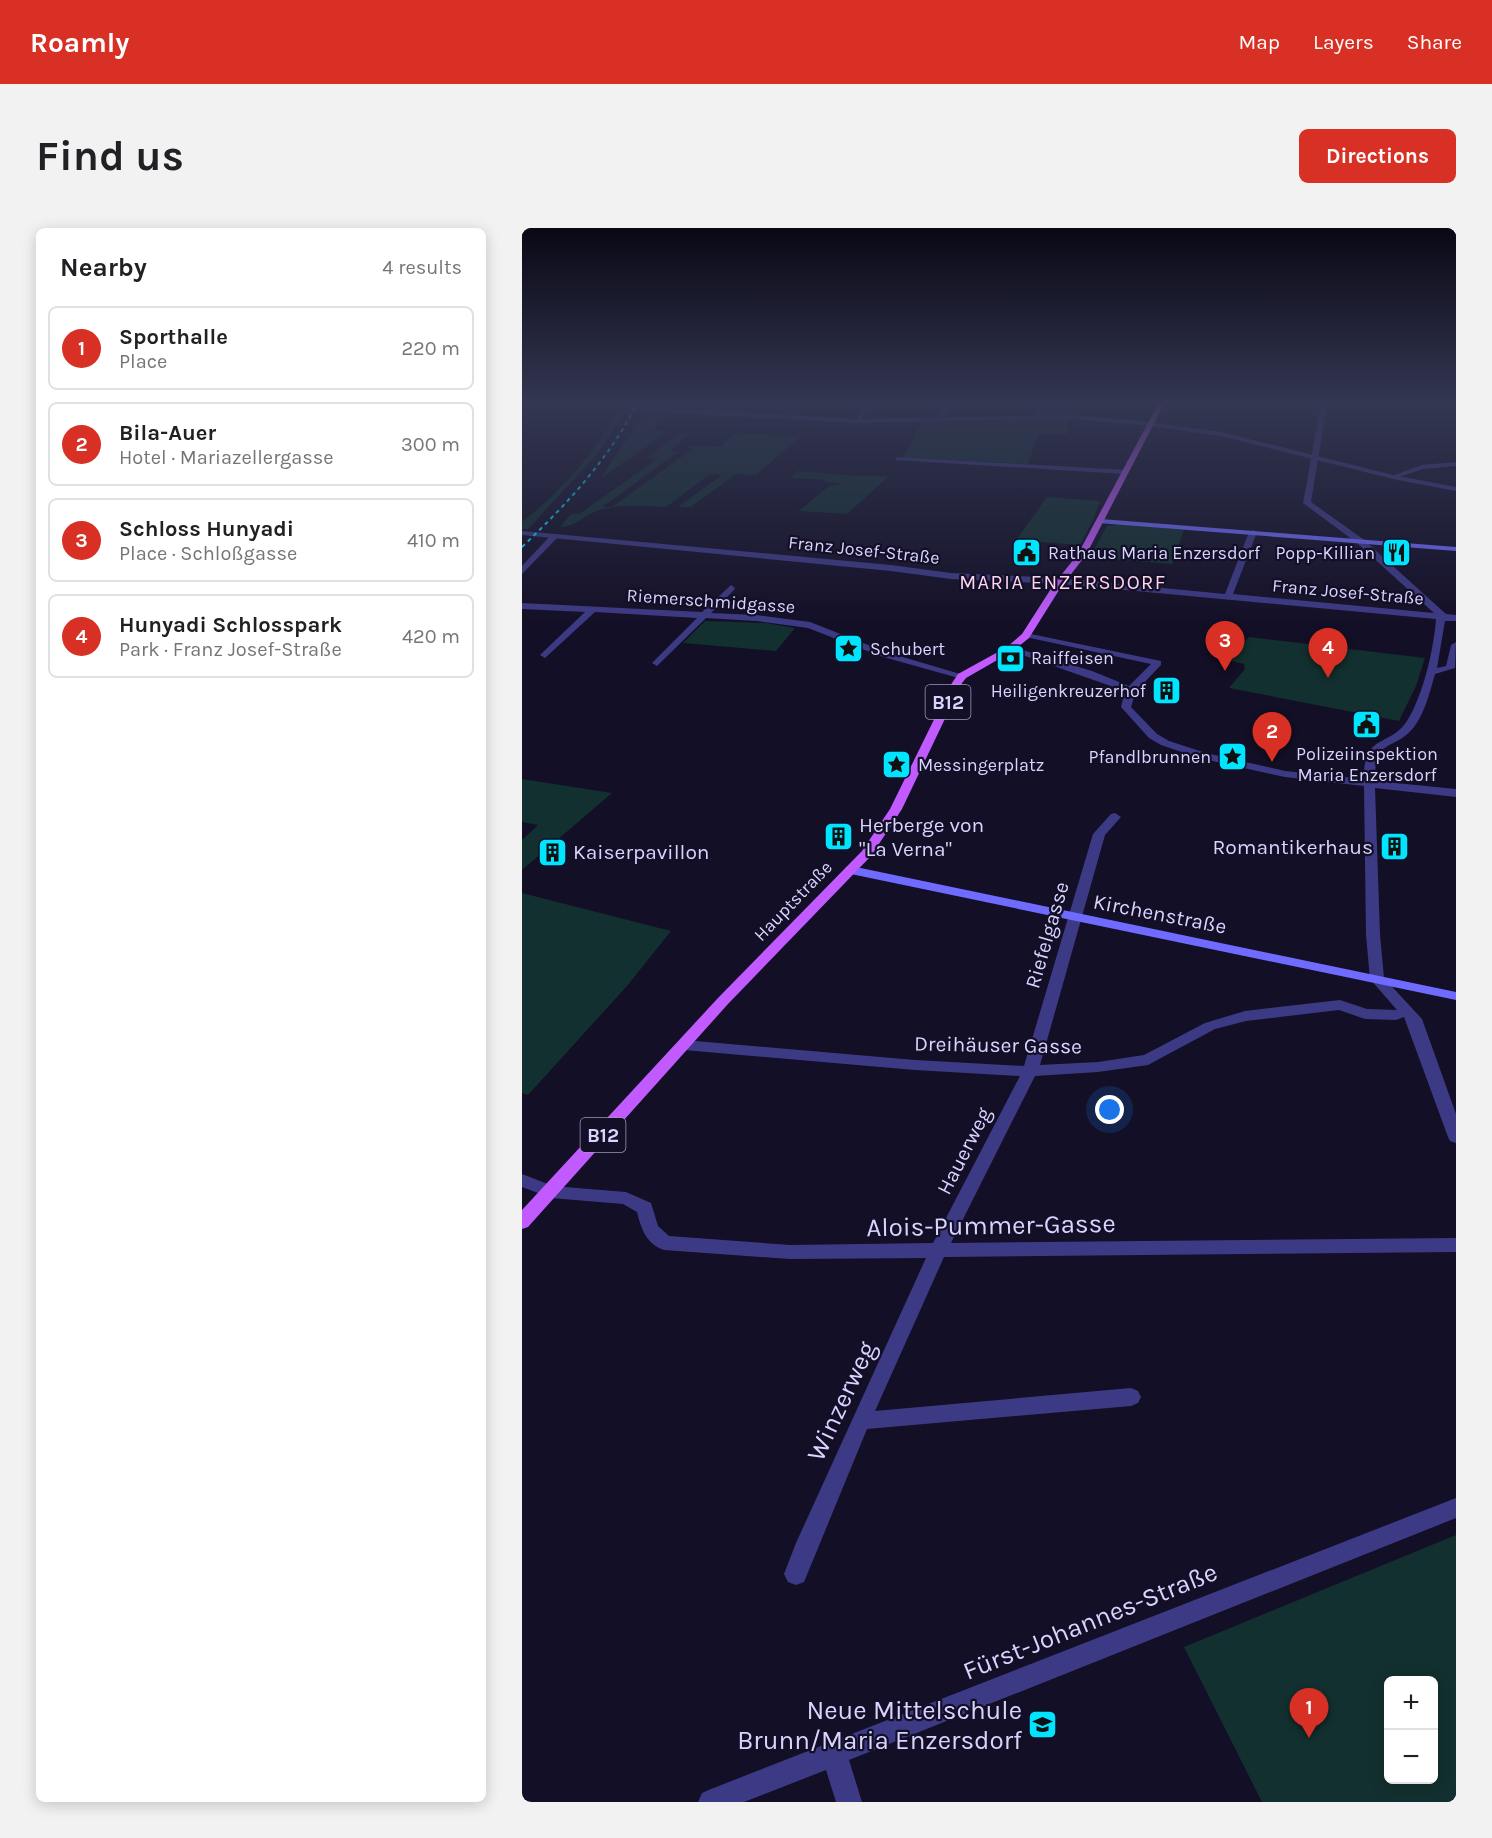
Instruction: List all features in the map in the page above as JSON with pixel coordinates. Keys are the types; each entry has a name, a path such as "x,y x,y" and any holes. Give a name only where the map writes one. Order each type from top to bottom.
{"main road":[{"name":"B12","path":"962,676 1010,649 1026,636 1061,581 1077,563 1122,477"},
{"path":"1101,521 1456,549"},
{"name":"Hauptstraße","path":"684,1045 723,1001 867,853 896,809 920,763 928,739 962,676"},
{"name":"Kirchenstraße","path":"851,870 1456,996"},
{"name":"B12","path":"522,1222 684,1045"}],"street":[{"path":"1311,477 1307,503 1360,541 1441,617 1456,626"},
{"path":"1396,477 1454,487"},
{"path":"1228,597 1253,532"},
{"name":"Franz Josef-Straße","path":"522,533 891,568 951,576 1061,581 1456,618"},
{"path":"522,571 555,536"},
{"path":"657,663 731,588"},
{"name":"Riemerschmidgasse","path":"522,606 756,618 810,625 883,654 962,676"},
{"path":"545,655 591,611"},
{"path":"1441,617 1442,627 1431,672 1416,715 1409,727 1374,750 1369,762 1373,935 1377,979 1413,1019 1456,1137"},
{"path":"1026,636 1158,663 1131,690 1126,707 1153,736 1165,743 1238,765 1284,774 1456,793"},
{"path":"1431,672 1450,668 1456,645"},
{"path":"1010,649 1088,673 1131,690"},
{"path":"1088,673 1116,655"},
{"path":"1431,672 1456,675"},
{"name":"Riefelgasse","path":"1030,1071 1099,834 1114,817"},
{"name":"Dreihäuser Gasse","path":"684,1045 915,1065 1030,1071 1098,1067 1148,1060 1210,1026 1245,1016 1340,1005 1365,1014 1407,1012"},
{"name":"Hauerweg","path":"938,1251 1030,1071"},
{"name":"Alois-Pummer-Gasse","path":"522,1180 551,1192 627,1198 645,1208 650,1228 664,1243 790,1252 1456,1245"},
{"name":"Winzerweg","path":"796,1574 807,1542 860,1420 938,1251"},
{"path":"860,1420 1131,1397"},
{"name":"Fürst-Johannes-Straße","path":"711,1802 1456,1508"},
{"path":"834,1754 849,1802"}],"green space":[{"path":"570,477 575,477 528,529 522,529 522,522"},
{"path":"631,477 643,477 602,507 612,507 653,477 705,477 666,507 607,508 594,512 571,525 560,527 571,514 579,514"},
{"path":"719,477 731,477 691,507 678,507"},
{"path":"887,477 847,514 799,511 829,486 844,484 824,482 826,480 790,478"},
{"path":"1047,497 1100,501 1080,545 1016,540"},
{"path":"1119,524 1184,530 1172,564 1090,557 1107,526"},
{"path":"705,621 766,623 795,628 776,651 683,643"},
{"path":"1249,637 1425,658 1416,686 1399,721 1229,688 1245,669 1244,664 1227,660"},
{"path":"522,779 612,793 522,870 522,840 538,825 522,822"},
{"path":"522,893 671,931 627,986 528,1095 522,1093"},
{"path":"1456,1535 1456,1802 1262,1802 1184,1647"}],"railway":[{"path":"522,547 588,477"}],"place":[{"name":"Rathaus Maria Enzersdorf","path":"1027,553"},
{"name":"Popp-Killian","path":"1396,553"},
{"name":"Schubert","path":"849,649"},
{"name":"Raiffeisen","path":"1010,658"},
{"name":"Schloss Hunyadi","path":"1225,671"},
{"name":"Hunyadi Schlosspark","path":"1328,678"},
{"name":"Heiligenkreuzerhof","path":"1167,691"},
{"name":"Polizeiinspektion Maria Enzersdorf","path":"1367,725"},
{"name":"Pfandlbrunnen","path":"1232,757"},
{"name":"Bila-Auer","path":"1272,762"},
{"name":"Messingerplatz","path":"897,765"},
{"name":"Herberge von \"La Verna\"","path":"838,837"},
{"name":"Romantikerhaus","path":"1394,847"},
{"name":"Kaiserpavillon","path":"552,852"},
{"name":"Neue Mittelschule Brunn/Maria Enzersdorf","path":"1043,1725"},
{"name":"Sporthalle","path":"1309,1738"}],"district":[{"name":"MARIA ENZERSDORF","path":"1063,582"}]}
